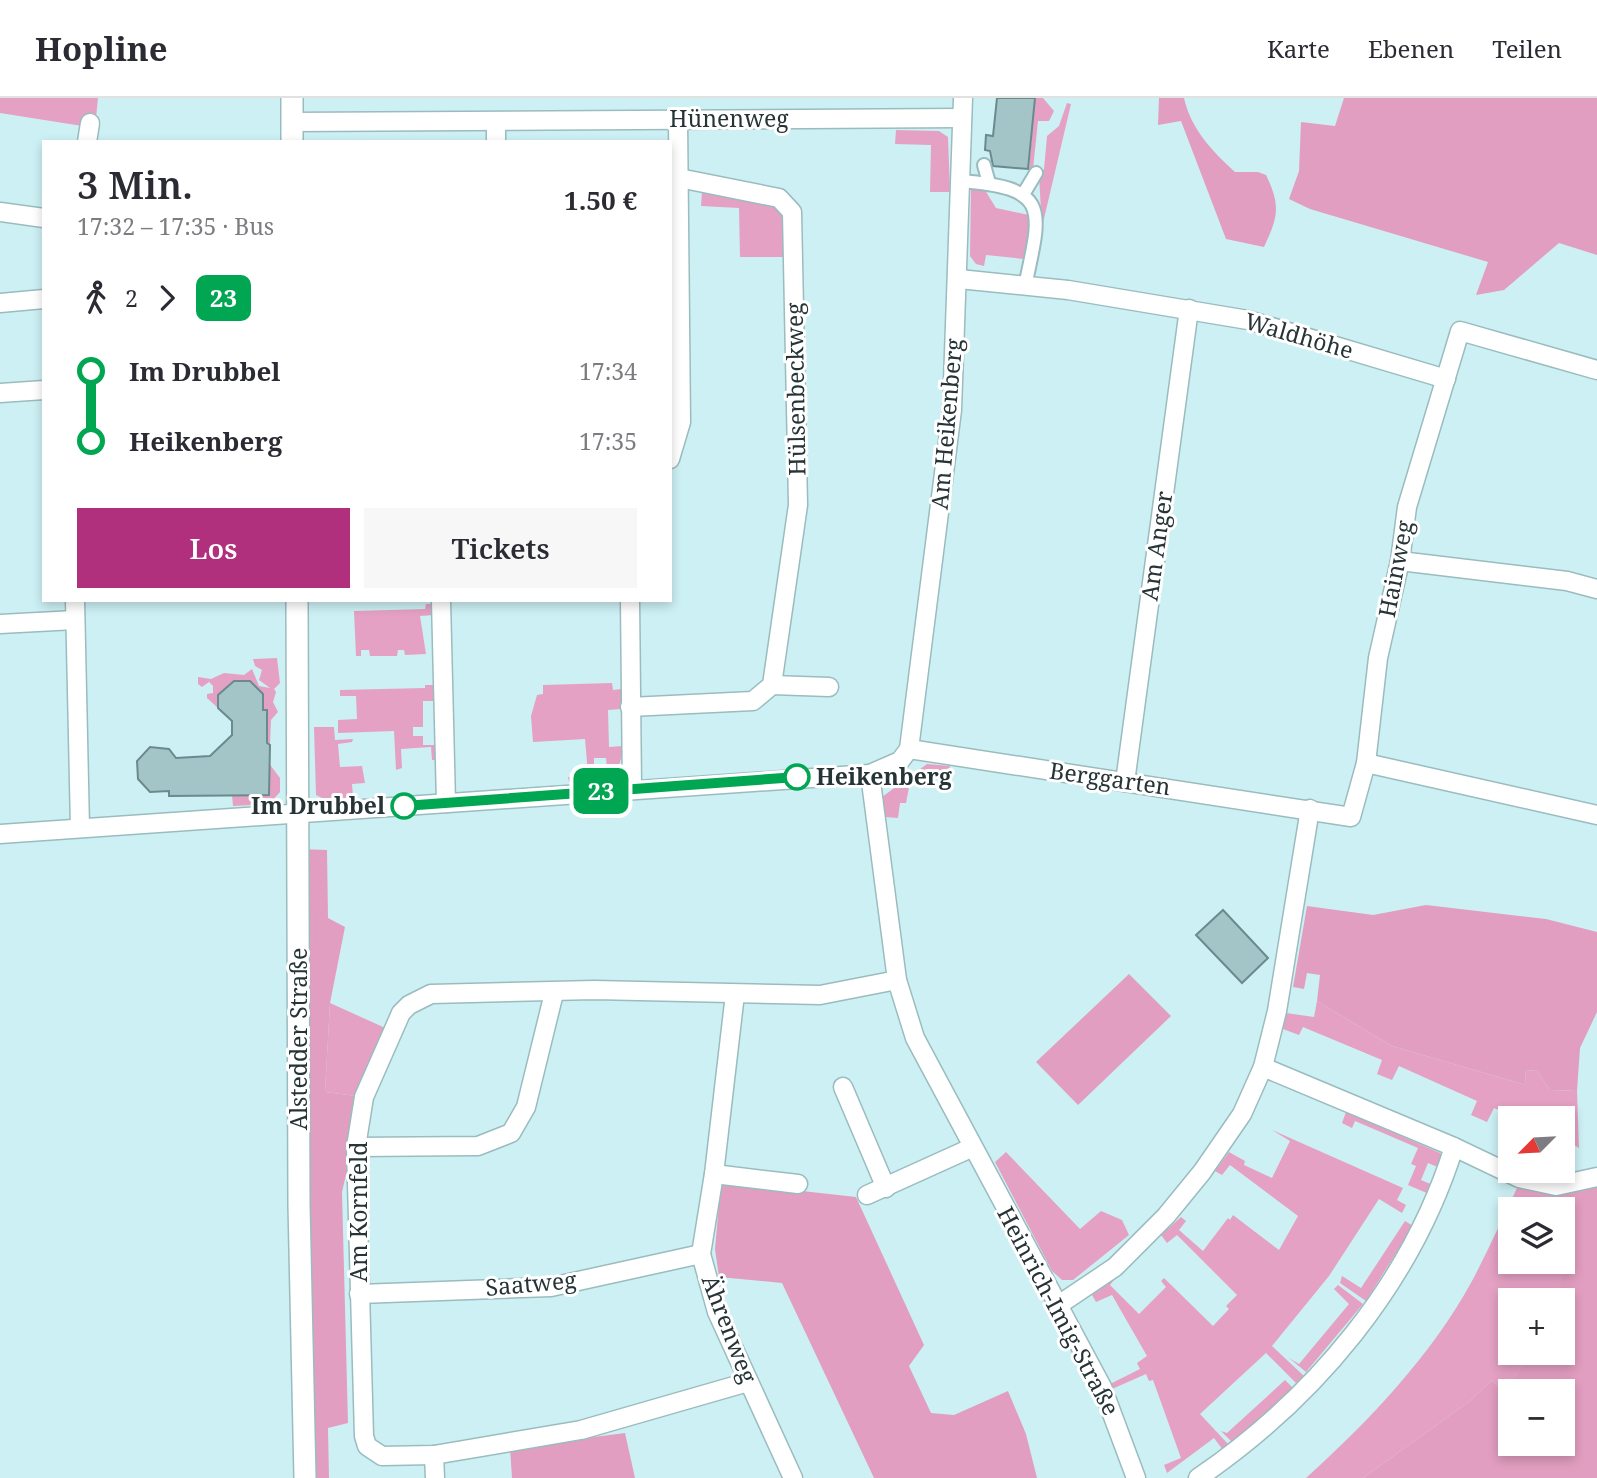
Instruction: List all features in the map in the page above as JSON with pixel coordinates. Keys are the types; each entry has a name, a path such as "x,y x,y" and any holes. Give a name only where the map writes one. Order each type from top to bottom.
{"street":[{"path":"292,98 292,132"},
{"name":"Am Heikenberg","path":"909,749 953,410 963,98"},
{"name":"Hünenweg","path":"292,132 496,122 962,118"},
{"path":"672,452 681,422 678,120"},
{"path":"496,122 496,140"},
{"path":"87,140 90,123"},
{"path":"984,165 989,183"},
{"path":"1024,193 1036,173"},
{"name":"Hülsenbeckweg","path":"679,178 779,198 792,212 798,505 772,685"},
{"path":"961,181 1002,184 1024,193 1032,204 1037,219 1025,286"},
{"path":"0,212 42,218"},
{"name":"Waldhöhe","path":"959,279 1189,309 1268,325 1446,379"},
{"path":"0,303 42,299"},
{"name":"Am Anger","path":"1125,782 1189,309"},
{"path":"1446,379 1460,331 1597,370"},
{"name":"Hainweg","path":"1310,809 1351,817 1366,763 1378,657 1399,561 1407,507 1446,379"},
{"path":"0,393 42,390"},
{"path":"1399,561 1567,581 1597,589"},
{"path":"75,602 80,828"},
{"name":"Alstedder Straße","path":"297,602 299,1205 305,1478"},
{"path":"441,602 446,803"},
{"path":"630,602 632,788"},
{"path":"631,624 636,602"},
{"path":"0,624 75,620"},
{"path":"630,707 752,701 772,685 829,687"},
{"path":"0,834 632,788 870,774 901,761 909,749"},
{"name":"Berggarten","path":"909,749 1310,809"},
{"path":"1366,763 1597,816"},
{"name":"Heinrich-Imig-Straße","path":"870,774 897,980 915,1038 971,1148 1102,1387 1136,1478"},
{"path":"1057,1306 1115,1266 1166,1216 1242,1114 1263,1067 1277,1011 1310,809"},
{"name":"Am Kornfeld","path":"748,1382 581,1430 434,1455 382,1456 367,1446 359,1294 356,1147 363,1097 397,1022 409,1005 431,994 594,990 820,995 897,980"},
{"path":"356,1147 478,1146 488,1145 511,1133 527,1107 554,993"},
{"name":"Ährenweg","path":"735,994 714,1174 701,1254 717,1312 793,1478"},
{"path":"1263,1067 1454,1147 1519,1178 1556,1186 1597,1177"},
{"path":"843,1087 847,1102 886,1188"},
{"path":"1198,1478 1243,1447 1302,1391 1364,1324 1422,1232 1454,1147"},
{"path":"867,1195 971,1148"},
{"path":"714,1174 798,1184"},
{"name":"Saatweg","path":"359,1294 551,1287 701,1254"},
{"path":"434,1455 435,1478"}],"shaded area":[{"path":"0,98 98,98 95,128 0,113"},
{"path":"1035,98 1043,98 1054,111 1049,121 1038,121 1033,169 1029,169"},
{"path":"1159,98 1184,98 1197,130 1235,172 1258,172 1266,175 1274,195 1276,211 1264,247 1226,239 1181,121 1158,125"},
{"path":"1344,98 1597,98 1597,255 1559,243 1504,290 1476,295 1488,262 1310,209 1289,199 1299,171 1301,122 1335,126"},
{"path":"1067,103 1071,104 1042,227 1039,176 1044,169 1047,136 1059,126"},
{"path":"896,130 939,131 948,137 950,192 930,192 931,145 895,144"},
{"path":"971,185 983,187 996,208 1029,215 1032,230 1024,259 986,255 984,266 976,264 970,256"},
{"path":"702,192 780,208 787,216 788,257 740,257 739,208 701,206"},
{"path":"426,604 433,604 434,615 420,616 426,654 405,655 404,650 398,650 397,656 370,656 369,650 361,650 361,656 356,656 354,611 425,609"},
{"path":"277,658 280,683 274,689 276,692 273,702 278,712 271,720 270,745 267,743 267,710 263,710 263,694 251,681 234,681 218,695 218,708 207,698 207,694 213,693 213,686 209,682 202,687 198,684 198,677 211,679 224,673 244,675 252,669 259,686 270,688 259,680 262,670 255,666 253,659"},
{"path":"612,683 613,690 621,689 621,709 608,710 609,747 623,746 618,767 602,779 602,772 607,770 606,758 594,758 594,771 599,771 599,780 569,782 568,777 588,774 585,739 533,742 531,716 537,695 543,694 543,685"},
{"path":"425,685 435,685 435,701 423,701 423,727 413,727 413,736 423,736 423,745 437,745 437,760 432,760 431,747 401,749 402,768 396,770 394,731 338,733 338,720 357,719 356,696 340,696 340,690 425,688"},
{"path":"314,727 334,727 335,740 353,739 352,742 338,744 340,767 362,766 365,783 352,784 353,797 326,800 316,795"},
{"path":"268,762 280,778 280,792 269,804 233,806 232,795 269,795"},
{"path":"927,764 950,766 948,774 933,772 931,785 910,782 906,803 900,803 898,818 885,817 882,797"},
{"path":"299,849 327,850 328,918 345,927 330,1003 325,1092 364,1097 342,1192 348,1423 328,1428 329,1478 305,1478"},
{"path":"1426,905 1546,919 1597,932 1597,1012 1580,1048 1577,1091 1550,1090 1537,1071 1525,1070 1526,1085 1392,1046 1317,1001 1320,975 1307,973 1304,989 1293,987 1307,906 1373,915"},
{"path":"1129,974 1171,1016 1078,1105 1036,1062"},
{"path":"1317,1001 1392,1046 1526,1085 1525,1070 1537,1071 1550,1090 1577,1091 1579,1148 1575,1146 1575,1106 1498,1106 1498,1110 1494,1108 1487,1122 1471,1115 1477,1101 1399,1066 1392,1080 1377,1074 1382,1060 1303,1027 1299,1035 1283,1029 1286,1013 1314,1017"},
{"path":"330,1003 392,1031 364,1097 325,1092"},
{"path":"1346,1112 1440,1153 1444,1159 1440,1168 1428,1163 1421,1180 1433,1185 1429,1194 1408,1185 1416,1166 1411,1164 1418,1148 1355,1121 1352,1128 1342,1123"},
{"path":"1272,1130 1403,1188 1397,1200 1406,1205 1402,1213 1379,1199 1329,1276 1272,1346 1304,1376 1296,1383 1266,1353 1200,1414 1229,1445 1223,1450 1214,1438 1167,1473 1164,1465 1181,1458 1153,1380 1149,1381 1146,1374 1112,1389 1110,1384 1140,1369 1137,1363 1147,1356 1112,1295 1096,1302 1092,1295 1117,1276 1110,1285 1139,1314 1166,1287 1161,1281 1164,1278 1213,1326 1229,1309 1226,1306 1237,1295 1177,1235 1167,1243 1161,1235 1181,1217 1186,1221 1179,1230 1203,1251 1233,1215 1279,1250 1298,1216 1230,1165 1222,1175 1215,1171 1229,1152 1245,1161 1244,1165 1272,1178 1290,1141"},
{"path":"1006,1152 1080,1229 1101,1211 1122,1220 1129,1235 1073,1280 1062,1280 1052,1271 995,1162"},
{"path":"721,1182 856,1197 924,1345 909,1366 931,1413 954,1415 1008,1391 1026,1434 1037,1478 874,1478 782,1283 719,1277 715,1249"},
{"path":"1597,1187 1597,1478 1363,1478 1470,1401 1492,1380 1498,1386 1498,1456 1575,1456 1575,1379 1514,1379 1523,1365 1575,1365 1575,1288 1558,1288 1563,1274 1575,1274 1575,1197 1551,1197 1552,1194"},
{"path":"1517,1188 1552,1194 1551,1197 1513,1197"},
{"path":"1405,1221 1413,1226 1366,1301 1340,1283 1342,1276 1361,1288"},
{"path":"1498,1228 1498,1274 1564,1274 1558,1288 1498,1288 1498,1365 1523,1365 1515,1379 1498,1379 1498,1386 1492,1380 1470,1401 1363,1478 1306,1478 1353,1434 1418,1361 1456,1309"},
{"path":"1338,1285 1363,1304 1306,1372 1289,1358 1299,1364 1349,1304 1334,1289"},
{"path":"1285,1380 1293,1388 1233,1443 1221,1431 1227,1433"},
{"path":"625,1433 635,1478 512,1478 510,1448"}],"building":[{"path":"997,98 1035,98 1028,169 993,166 990,151 985,150 986,135 993,136"},
{"path":"234,681 250,681 263,694 263,710 267,710 267,743 270,745 269,795 169,796 169,791 150,792 138,779 137,761 150,747 169,749 176,758 210,756 232,735 232,721 218,708 218,695"},
{"path":"1223,910 1268,958 1242,983 1196,935"}],"bus line":[{"name":"23","path":"404,806 797,777"}],"place":[{"name":"Heikenberg","path":"797,777"},
{"name":"Im Drubbel","path":"404,806"}]}
